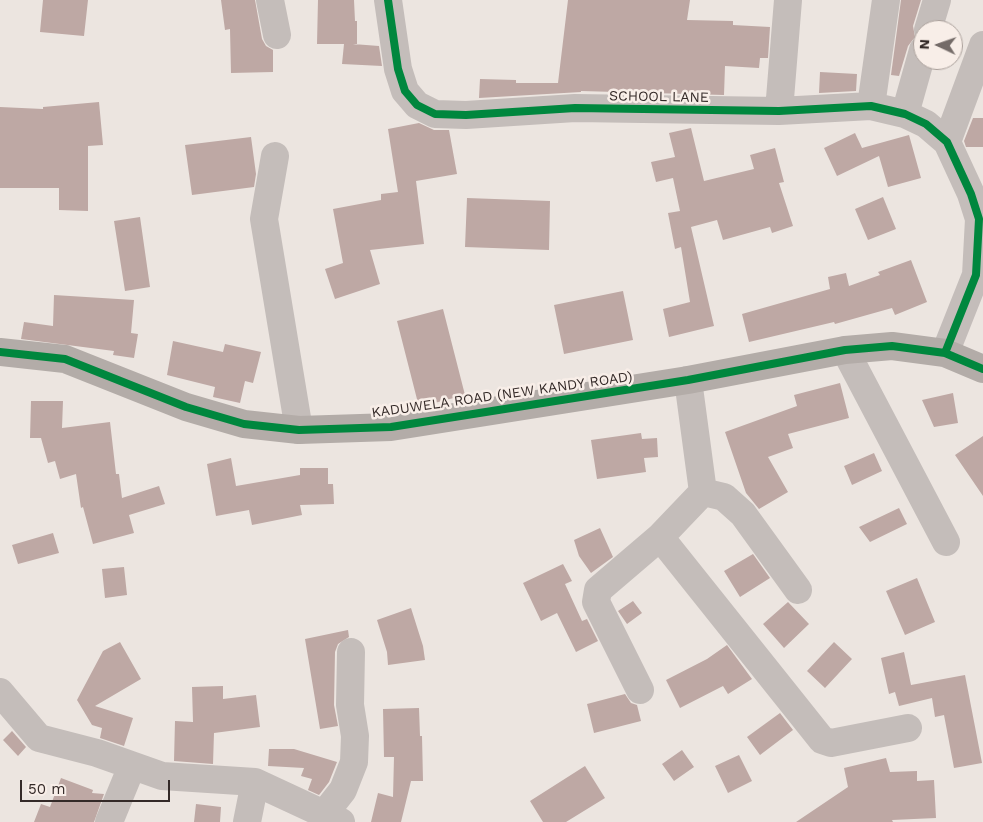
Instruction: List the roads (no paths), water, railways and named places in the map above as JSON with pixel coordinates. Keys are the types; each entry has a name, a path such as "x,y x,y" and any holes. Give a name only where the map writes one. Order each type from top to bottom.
{"main road":[{"name":"KADUWELA ROAD (NEW KANDY ROAD)","path":"0,352 65,359 186,407 244,424 300,430 391,427 688,380 845,350 892,346 945,353 983,370"}],"street":[{"path":"270,0 277,35"},
{"name":"SCHOOL LANE","path":"388,0 398,69 405,91 418,105 434,114 466,115 576,108 779,112 870,106 905,114 926,124 947,142 970,194 979,220 976,275 945,353"},
{"path":"779,112 788,0"},
{"path":"870,106 886,0"},
{"path":"931,20 937,0"},
{"path":"947,142 983,46"},
{"path":"905,114 917,70"},
{"path":"275,156 264,219 300,430"},
{"path":"845,350 946,542"},
{"path":"688,380 703,492"},
{"path":"640,690 596,602 598,590 660,538 703,492"},
{"path":"703,492 724,496 743,514 798,590"},
{"path":"660,538 822,740 831,743 908,728"},
{"path":"0,692 39,738 97,753 162,776 255,782 330,819 344,790 354,762 355,736 350,705 351,652"},
{"path":"109,822 132,766"},
{"path":"248,822 255,782"}]}
